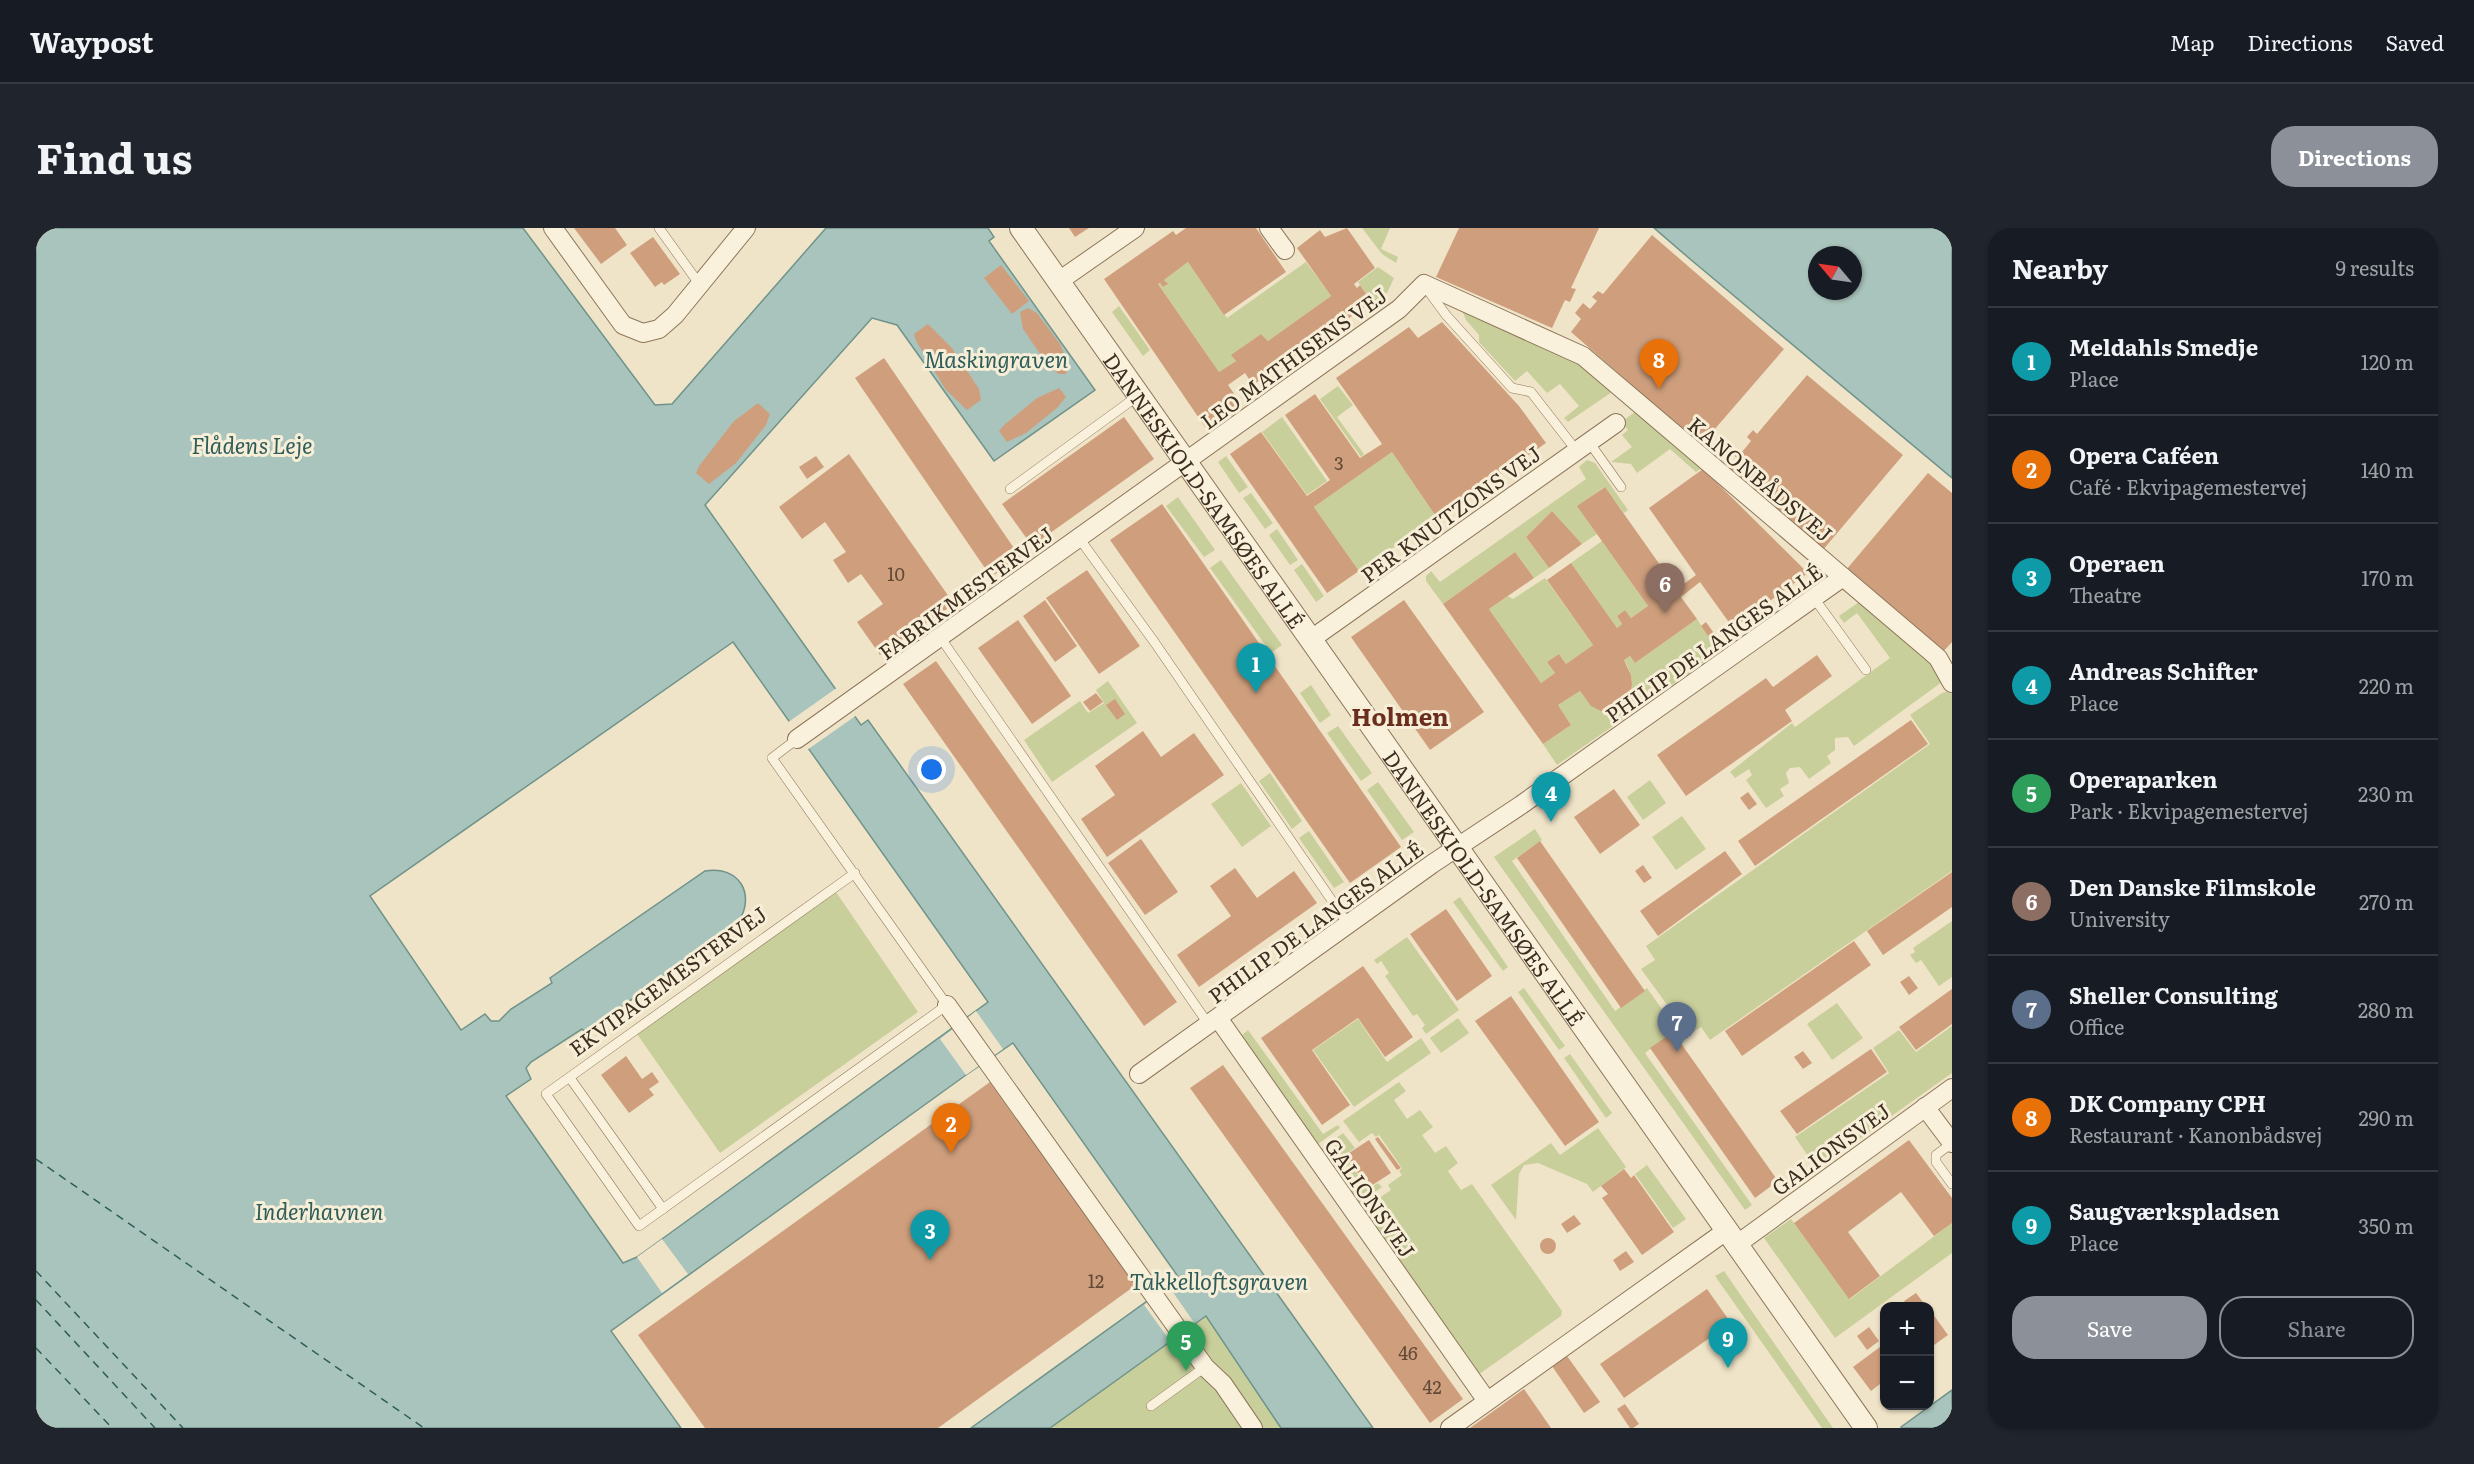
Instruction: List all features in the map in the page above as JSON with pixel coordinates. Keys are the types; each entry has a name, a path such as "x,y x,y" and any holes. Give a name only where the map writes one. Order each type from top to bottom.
{"street":[{"path":"554,228 623,325 643,333 659,328 675,315 746,228"},
{"name":"DANNESKIOLD-SAMSØES ALLÉ","path":"1021,228 1866,1428"},
{"path":"1059,281 1135,228"},
{"path":"1269,228 1285,250"},
{"name":"LEO MATHISENS VEJ","path":"1185,462 1400,309 1424,284"},
{"name":"KANONBÅDSVEJ","path":"1424,284 1583,356 1938,658 1952,684"},
{"name":"PER KNUTZONS VEJ","path":"1310,640 1616,423"},
{"name":"FABRIKMESTERVEJ","path":"797,739 1185,462"},
{"name":"PHILIP DE LANGES ALLÉ","path":"1138,1074 1843,577"},
{"path":"950,1009 1205,1367 1223,1384 1253,1428"},
{"name":"GALIONSVEJ","path":"1214,1021 1487,1401"},
{"name":"GALIONSVEJ","path":"1450,1428 1952,1088"},
{"path":"1925,1107 1952,1143"}],"lane":[{"path":"658,228 700,285"},
{"path":"1424,284 1446,315 1512,388 1531,392 1621,487"},
{"path":"1010,489 1138,395"},
{"path":"1079,538 1155,643 1348,924"},
{"path":"1814,598 1866,670"},
{"path":"940,637 1214,1021"},
{"name":"FABRIKMESTERVEJ","path":"797,739 772,758 855,873"},
{"path":"570,1078 546,1094 639,1226 950,1009 855,873"},
{"name":"EKVIPAGEMESTERVEJ","path":"663,1209 570,1078 855,873"},
{"path":"1952,1143 1936,1155 1936,1162 1952,1184"},
{"path":"1151,1406 1205,1367"}],"green space":[{"path":"1362,228 1390,228 1381,249 1398,257 1396,263 1382,254"},
{"path":"1188,262 1227,318 1306,262 1331,296 1268,341 1261,334 1232,355 1236,361 1219,372 1158,284 1160,283 1163,287 1167,285 1164,280"},
{"path":"1378,267 1394,278 1387,293 1373,303 1358,282"},
{"path":"1119,306 1150,350 1143,356 1112,312"},
{"path":"1461,308 1577,361 1612,392 1568,422 1564,418 1579,406 1560,384 1547,393 1527,371 1515,381 1479,342 1479,335 1466,320"},
{"path":"1338,386 1353,405 1337,417 1364,454 1361,457 1320,399"},
{"path":"1635,412 1702,468 1696,472 1670,449 1637,473 1631,464 1611,462 1632,447 1622,435 1628,430 1621,422"},
{"path":"1282,417 1327,481 1307,495 1262,432"},
{"path":"1392,452 1437,518 1359,571 1314,507"},
{"path":"1226,456 1248,487 1239,493 1218,462"},
{"path":"1587,460 1595,463 1628,510 1624,513 1604,487 1578,506 1597,534 1582,544 1552,511 1526,537 1549,568 1534,578 1515,552 1443,604 1426,581 1426,576 1431,571 1440,582 1586,479 1579,467"},
{"path":"1251,493 1273,523 1265,529 1243,498"},
{"path":"1178,497 1215,550 1204,557 1166,506"},
{"path":"1277,529 1298,560 1290,565 1269,535"},
{"path":"1602,541 1648,606 1631,618 1625,610 1617,616 1622,624 1617,628 1571,563"},
{"path":"1221,560 1282,645 1271,653 1210,568"},
{"path":"1302,564 1324,596 1316,602 1294,570"},
{"path":"1545,578 1593,645 1566,664 1559,654 1547,662 1555,673 1541,683 1489,609 1508,596 1513,599"},
{"path":"1859,602 1926,654 1942,682 1854,746 1848,737 1835,738 1835,750 1827,756 1831,763 1809,779 1800,767 1790,768 1786,773 1789,783 1780,789 1784,796 1766,808 1746,780 1752,775 1749,769 1735,778 1730,772 1792,723 1795,727 1890,658 1857,613 1844,623 1839,616"},
{"path":"1697,619 1712,642 1718,639 1722,650 1557,765 1543,744 1571,725 1558,705 1580,691 1592,704 1603,710 1614,710 1623,705 1629,697 1632,686 1630,673 1624,660 1630,656 1635,663"},
{"path":"1108,681 1137,723 1052,782 1024,740 1080,701 1088,713 1104,703 1096,690"},
{"path":"1311,685 1331,715 1320,723 1300,693"},
{"path":"1949,691 1952,694 1952,871 1710,1040 1701,1027 1689,1035 1641,969 1655,960 1646,946 1930,744 1910,715 1942,693"},
{"path":"1338,726 1372,773 1361,781 1327,733"},
{"path":"1270,773 1302,821 1292,829 1259,781"},
{"path":"1650,780 1666,803 1643,820 1627,797"},
{"path":"1378,782 1414,832 1402,840 1367,790"},
{"path":"1241,783 1271,826 1242,847 1211,804"},
{"path":"1682,816 1706,849 1676,870 1652,837"},
{"path":"1535,829 1542,840 1512,861 1615,1011 1647,988 1676,1029 1645,1053 1752,1205 1745,1210 1494,857"},
{"path":"1309,831 1344,882 1334,888 1299,838"},
{"path":"836,892 918,1012 720,1153 637,1034"},
{"path":"1460,897 1508,967 1503,971 1453,902"},
{"path":"1952,921 1952,977 1939,986 1921,960 1916,963 1910,955 1915,952 1913,948"},
{"path":"1407,937 1459,1010 1426,1034 1422,1028 1425,1025 1417,1014 1413,1016 1385,976 1389,973 1381,961 1377,964 1374,960"},
{"path":"1524,988 1565,1046 1559,1050 1518,992"},
{"path":"1837,1003 1863,1038 1832,1060 1807,1024"},
{"path":"1458,1018 1469,1033 1441,1053 1430,1038"},
{"path":"1358,1019 1387,1062 1421,1038 1431,1053 1354,1107 1313,1050"},
{"path":"1952,1026 1952,1073 1817,1169 1795,1137 1889,1073 1873,1048 1899,1030 1916,1052"},
{"path":"1248,1030 1323,1134 1338,1125 1340,1128 1314,1147 1241,1036"},
{"path":"1570,1054 1612,1113 1606,1118 1564,1058"},
{"path":"1399,1082 1406,1091 1394,1100 1407,1119 1420,1110 1433,1127 1422,1135 1435,1153 1446,1146 1458,1163 1448,1171 1461,1190 1472,1184 1562,1311 1561,1316 1478,1375 1361,1210 1391,1190 1388,1185 1402,1175 1399,1171 1402,1168 1379,1135 1376,1137 1372,1133 1359,1142 1343,1121"},
{"path":"1598,1128 1626,1167 1593,1192 1587,1184 1538,1163 1524,1165 1519,1174 1516,1220 1491,1185 1551,1143 1560,1155"},
{"path":"1343,1133 1355,1148 1345,1155 1368,1189 1378,1183 1382,1187 1358,1205 1320,1150"},
{"path":"1647,1165 1686,1219 1673,1228 1635,1174"},
{"path":"1791,1219 1850,1299 1952,1223 1952,1253 1885,1302 1880,1302 1880,1305 1835,1338 1764,1238"},
{"path":"1724,1271 1833,1428 1822,1428 1715,1276"},
{"path":"1206,1316 1281,1428 1050,1428"}],"water":[{"path":"36,228 523,228 655,405 672,404 826,228 988,228 994,237 989,241 1095,390 994,461 897,325 872,318 705,505 861,725 868,720 1373,1428 1281,1428 1206,1316 1050,1428 971,1428 1179,1278 1013,1043 611,1331 681,1428 36,1428","holes":["733,642 988,1002 637,1257 623,1263 506,1096 531,1079 526,1068 531,1062 582,1029 586,1033 739,921 746,901 741,883 727,872 705,871 550,978 552,983 511,1009 499,1021 491,1021 485,1014 461,1030 370,896"]},
{"path":"1654,228 1952,228 1952,478 1690,259"},
{"path":"1952,1390 1952,1428 1901,1427 1924,1410 1934,1410 1934,1403"}],"pier":[{"path":"838,687 857,715 807,750 787,723"},
{"path":"976,1011 1003,1049 966,1075 940,1039"},
{"path":"662,1239 688,1274 662,1293 637,1257"},
{"path":"1168,1285 1195,1324 1171,1342 1144,1305"}],"building":[{"path":"574,228 615,228 627,245 601,264"},
{"path":"1069,228 1089,228 1075,237"},
{"path":"1186,228 1256,228 1286,272 1224,315 1188,262 1164,280 1168,284 1163,287 1160,283 1158,284 1219,372 1236,361 1231,355 1261,334 1268,341 1331,296 1297,248 1320,230 1325,237 1347,228 1375,268 1354,284 1357,288 1360,285 1372,302 1253,385 1245,373 1228,385 1240,402 1205,427 1104,279 1173,231 1176,235"},
{"path":"1459,228 1599,228 1571,288 1576,289 1570,302 1565,300 1552,328 1436,277"},
{"path":"1652,235 1784,349 1701,445 1571,332 1581,319 1575,313 1583,303 1590,309 1597,301 1592,297 1598,291 1603,294"},
{"path":"653,237 680,274 664,285 662,282 655,287 630,253"},
{"path":"1001,265 1029,301 1012,314 984,278"},
{"path":"1028,308 1037,313 1060,344 1068,363 1066,374 1059,374 1049,367 1023,329 1020,312"},
{"path":"1442,322 1519,406 1546,443 1437,518 1392,452 1314,507 1359,571 1327,593 1230,454 1261,432 1307,496 1330,480 1285,415 1315,394 1360,458 1382,444 1336,378 1409,327 1418,338"},
{"path":"928,324 952,348 979,389 981,400 967,410 946,390 916,341 914,334"},
{"path":"884,358 1020,557 991,577 855,378"},
{"path":"1807,375 1903,455 1822,551 1726,470 1737,458 1732,454 1738,448 1742,452 1751,441 1747,437 1753,430 1757,434"},
{"path":"1059,388 1066,397 1057,408 1026,433 1007,442 999,431 1004,425 1037,398"},
{"path":"758,403 770,414 766,425 736,463 709,484 696,473 699,466 734,421"},
{"path":"1124,417 1154,459 1032,546 1002,504"},
{"path":"849,454 954,604 880,655 857,622 883,604 861,574 848,583 833,560 846,552 825,522 802,539 779,507"},
{"path":"816,456 824,467 807,479 799,467"},
{"path":"1703,469 1808,573 1733,628 1700,582 1681,597 1697,619 1635,663 1630,656 1624,660 1631,675 1632,685 1630,696 1621,706 1611,711 1601,711 1591,706 1580,691 1558,705 1571,725 1543,744 1443,604 1515,552 1534,578 1489,609 1541,683 1555,673 1547,662 1559,654 1566,664 1593,645 1547,580 1571,563 1617,628 1622,624 1617,616 1625,610 1631,618 1648,606 1577,506 1605,487 1677,589 1696,575 1649,508"},
{"path":"1928,473 1952,493 1952,642 1943,652 1846,570"},
{"path":"1162,504 1401,847 1350,883 1110,540"},
{"path":"1552,511 1582,544 1549,568 1526,537"},
{"path":"1087,570 1140,646 1099,674 1046,598"},
{"path":"1045,600 1077,646 1055,662 1023,616"},
{"path":"1404,600 1484,712 1430,750 1351,637"},
{"path":"1018,620 1071,696 1032,724 978,648"},
{"path":"1706,622 1718,639 1713,643 1701,626"},
{"path":"1817,655 1832,676 1785,710 1792,721 1686,796 1657,755 1766,678 1773,687"},
{"path":"936,661 1177,1002 1144,1026 903,684"},
{"path":"1096,693 1103,702 1090,711 1083,702"},
{"path":"1115,699 1125,714 1117,720 1106,705"},
{"path":"1911,720 1928,744 1755,866 1738,841"},
{"path":"1143,731 1161,757 1194,733 1224,775 1107,857 1081,819 1115,795 1095,766"},
{"path":"1614,789 1640,825 1600,854 1574,817"},
{"path":"1748,792 1757,804 1749,810 1740,798"},
{"path":"1141,839 1178,892 1145,915 1108,863"},
{"path":"1540,841 1645,991 1621,1008 1517,858"},
{"path":"1725,851 1742,874 1658,936 1640,911"},
{"path":"1643,865 1652,878 1644,883 1635,871"},
{"path":"1235,868 1257,898 1294,871 1317,903 1199,987 1177,955 1231,916 1210,886"},
{"path":"1952,872 1952,907 1883,955 1867,931"},
{"path":"1446,909 1492,976 1457,1001 1410,934"},
{"path":"1854,941 1871,965 1742,1056 1725,1031"},
{"path":"1363,966 1413,1037 1385,1057 1358,1018 1312,1050 1350,1105 1322,1125 1261,1038"},
{"path":"1909,976 1918,988 1909,995 1900,982"},
{"path":"1952,989 1952,1024 1916,1050 1899,1027"},
{"path":"1511,996 1599,1122 1565,1146 1475,1021"},
{"path":"1673,1032 1778,1181 1755,1198 1650,1048"},
{"path":"1871,1049 1887,1072 1797,1134 1780,1111"},
{"path":"1803,1051 1812,1063 1803,1069 1794,1057"},
{"path":"626,1056 642,1079 652,1072 659,1082 649,1089 654,1095 629,1113 601,1075"},
{"path":"1223,1065 1463,1399 1430,1423 1190,1088"},
{"path":"990,1082 1136,1285 938,1428 705,1428 638,1335"},
{"path":"1378,1137 1401,1168 1397,1170 1375,1139"},
{"path":"1369,1140 1391,1173 1368,1188 1346,1155"},
{"path":"1909,1140 1952,1198 1952,1223 1934,1236 1901,1192 1848,1232 1880,1276 1849,1299 1794,1223"},
{"path":"1624,1169 1631,1178 1634,1175 1674,1232 1642,1255 1602,1198 1608,1194 1601,1186"},
{"path":"1574,1215 1581,1224 1567,1233 1561,1224"},
{"path":"1548,1238 1556,1246 1548,1254 1540,1246"},
{"path":"1626,1251 1634,1262 1620,1271 1613,1260"},
{"path":"1707,1289 1731,1323 1624,1398 1600,1364"},
{"path":"1916,1293 1923,1302 1905,1302"},
{"path":"1934,1316 1948,1335 1934,1345"},
{"path":"1869,1327 1879,1341 1867,1350 1857,1336"},
{"path":"1880,1347 1880,1384 1871,1391 1853,1367"},
{"path":"1567,1356 1600,1402 1584,1413 1552,1366"},
{"path":"1524,1389 1551,1428 1470,1428"},
{"path":"1625,1404 1639,1424 1633,1428 1630,1428 1617,1409"}],"ferry route":[{"path":"36,1159 424,1428"},
{"path":"36,1271 183,1428"},
{"path":"36,1300 155,1428"},
{"path":"36,1348 112,1428"}],"place":[{"name":"DK Company CPH","path":"1659,389"},
{"name":"Den Danske Filmskole","path":"1665,613"},
{"name":"Meldahls Smedje","path":"1256,693"},
{"name":"Andreas Schifter","path":"1551,822"},
{"name":"Sheller Consulting","path":"1677,1052"},
{"name":"Opera Caféen","path":"951,1153"},
{"name":"Operaen","path":"930,1260"},
{"name":"Saugværkspladsen","path":"1728,1368"},
{"name":"Operaparken","path":"1186,1371"}],"district":[{"name":"Holmen","path":"1400,715"}],"water label":[{"name":"Maskingraven","path":"996,358"},
{"name":"Flådens Leje","path":"252,444"},
{"name":"Inderhavnen","path":"319,1210"},
{"name":"Takkelloftsgraven","path":"1219,1280"}]}
